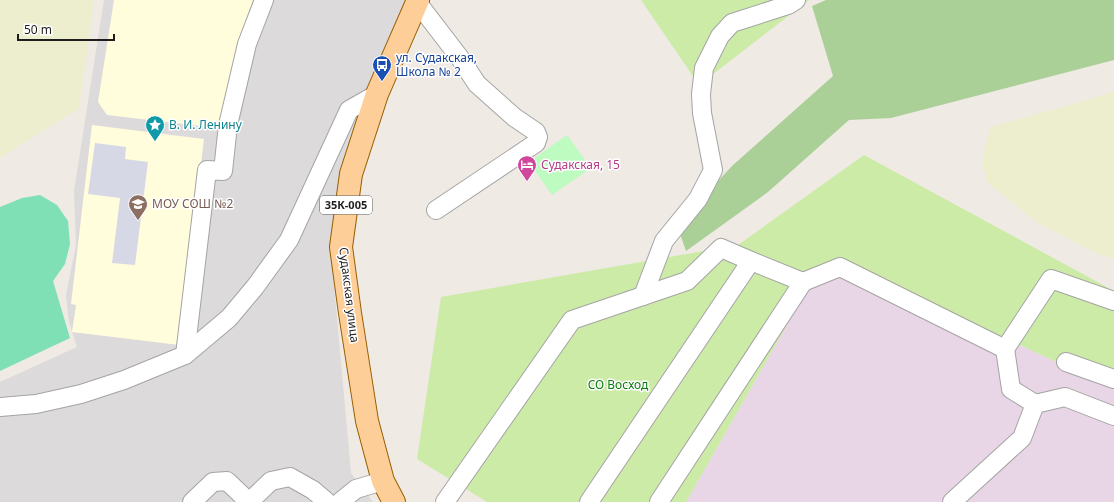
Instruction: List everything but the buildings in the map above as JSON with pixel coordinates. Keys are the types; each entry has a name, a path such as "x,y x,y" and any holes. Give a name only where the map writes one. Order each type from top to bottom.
{"main road":[{"name":"Судакская улица","path":"394,502 383,481 367,421 350,313 342,247 351,174 377,94 418,1"}],"street":[{"path":"185,355 207,170 223,171 228,125 247,44 264,0"},
{"path":"643,296 664,241 698,198 712,170 702,113 701,94 704,68 720,36 732,24 788,5 796,0"},
{"path":"418,1 460,58 477,84 514,117 536,132 538,137 536,143 436,210"},
{"path":"0,407 36,404 81,394 124,380 185,355 229,318 255,287 281,252 289,240 349,110 377,94"},
{"path":"445,502 572,320 687,282 721,248 803,282"},
{"path":"589,502 751,261"},
{"path":"659,502 803,282 840,267 1005,349"},
{"path":"1114,301 1051,279 1005,349 1011,388 1035,404 1065,397 1114,416"},
{"path":"1066,362 1114,379"},
{"path":"952,502 1022,438 1035,404"},
{"path":"192,502 213,482 227,481 249,502 272,481 290,477 313,490 327,502"},
{"path":"340,502 356,489 383,481"}],"shaded area":[{"path":"104,0 411,0 331,252 351,473 373,502 0,502 0,382 77,347 69,322 66,295 76,245 74,191"},
{"path":"114,0 253,0 238,41 218,128 107,115 98,102"},
{"name":"МОУ СОШ №2","path":"92,125 204,139 179,345 72,332 76,305 71,304"},
{"path":"95,143 126,147 125,159 148,162 135,265 112,263 120,198 88,194"},
{"path":"844,274 1020,345 1114,389 1114,502 686,502 811,283"}],"green space":[{"path":"0,0 94,0 79,108 0,158"},
{"path":"641,0 809,0 699,85"},
{"path":"826,0 1114,0 1114,60 891,118 849,120 768,192 686,251 677,225 732,166 833,76 812,6"},
{"path":"1114,91 1114,259 1096,253 1038,223 987,182 982,161 990,127 1091,99"},
{"path":"567,135 591,168 552,195 529,162"},
{"name":"СО Восход","path":"864,155 1114,291 1114,389 1020,345 996,354 844,274 811,283 686,502 487,502 417,459 441,297 738,245"},
{"path":"40,195 57,205 68,221 70,244 65,264 53,281 70,338 0,371 0,207 22,198"}],"place":[{"name":"ул. Судакская, Школа № 2","path":"382,82"},
{"name":"В. И. Ленину","path":"155,142"},
{"name":"Судакская, 15","path":"527,182"},
{"name":"МОУ СОШ №2","path":"138,221"}]}
